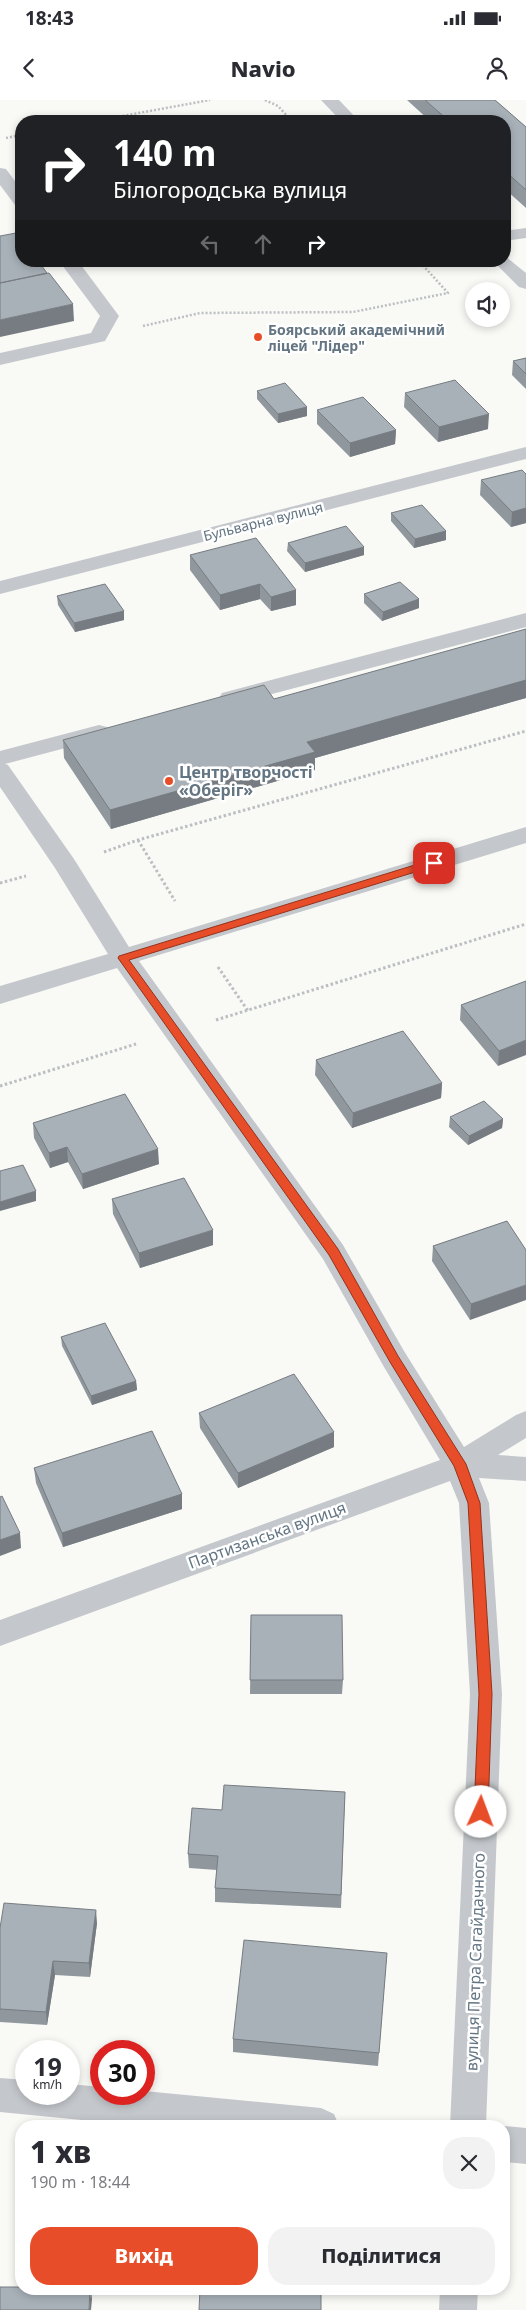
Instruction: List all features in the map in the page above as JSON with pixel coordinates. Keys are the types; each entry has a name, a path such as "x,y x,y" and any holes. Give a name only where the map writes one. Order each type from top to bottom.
{"street":[{"path":"329,100 345,115"},
{"path":"0,173 15,193"},
{"path":"511,235 526,233"},
{"path":"0,360 98,337 110,316 73,267"},
{"path":"509,267 526,283"},
{"name":"Бульварна вулиця","path":"0,588 526,453"},
{"path":"210,703 526,620"},
{"path":"0,758 115,728"},
{"name":"вулиця Петра Сагайдачного","path":"0,770 65,865 123,958 334,1252 394,1359 459,1464 474,1503 486,1694 468,2120"},
{"path":"0,994 526,835"},
{"name":"Партизанська вулиця","path":"0,1633 459,1464 526,1423"},
{"path":"459,1464 526,1469"},
{"path":"0,2095 259,2120"},
{"path":"510,2145 526,2146"},
{"path":"458,2310 459,2295"}],"path":[{"path":"128,115 210,100"},
{"path":"265,100 278,106 286,115"},
{"path":"0,139 15,136"},
{"path":"98,337 200,313 353,312 448,293 424,267"},
{"path":"0,883 65,865 147,838 526,731"},
{"path":"0,1086 526,924"}],"building":[{"path":"425,100 495,100 526,127 526,190 511,176 511,115 442,115"},
{"path":"15,233 15,267 42,267 47,273 0,283 0,236"},
{"path":"49,273 73,304 0,320 0,283"},
{"path":"526,358 526,374 513,361"},
{"path":"455,380 489,414 439,427 405,393"},
{"path":"285,383 307,407 278,414 257,391"},
{"path":"363,397 396,430 350,443 317,410"},
{"path":"522,470 526,474 526,508 512,512 481,480"},
{"path":"422,505 446,531 415,539 391,513"},
{"path":"346,526 364,547 305,563 288,543"},
{"path":"256,538 296,590 271,597 260,584 220,595 190,555"},
{"path":"400,582 419,599 383,612 364,594"},
{"path":"105,584 124,611 74,623 57,596"},
{"path":"526,629 526,680 307,742 315,752 110,810 63,740 264,685 274,699"},
{"path":"526,981 526,1040 499,1051 461,1005"},
{"path":"403,1031 442,1083 353,1113 316,1060"},
{"path":"125,1094 158,1149 82,1174 67,1147 49,1153 33,1123"},
{"path":"484,1101 503,1119 469,1136 450,1117"},
{"path":"23,1165 36,1191 0,1202 0,1171"},
{"path":"184,1178 213,1230 139,1253 112,1199"},
{"path":"507,1221 526,1250 526,1285 471,1304 433,1246"},
{"path":"105,1323 136,1381 91,1396 61,1337"},
{"path":"294,1374 334,1432 238,1473 199,1413"},
{"path":"152,1431 182,1494 62,1533 34,1468"},
{"path":"2,1496 20,1533 0,1540 0,1497"},
{"path":"251,1615 342,1615 343,1680 250,1680"},
{"path":"224,1785 345,1792 341,1895 215,1888 218,1856 188,1854 192,1808 222,1810"},
{"path":"4,1903 96,1910 89,1963 53,1961 46,2012 0,2009 0,1928"},
{"path":"244,1940 387,1953 379,2053 233,2039"},
{"path":"0,2287 15,2287 15,2295 90,2295 89,2310 0,2310"},
{"path":"200,2295 321,2295 321,2310 199,2310"}],"place":[{"name":"Боярський академічний ліцей \"Лідер\"","path":"258,337"},
{"name":"Центр творчості «Оберіг»","path":"169,781"}],"route":[{"path":"434,863 123,958 334,1252 394,1359 459,1464 474,1503 486,1694 481,1812"}]}
